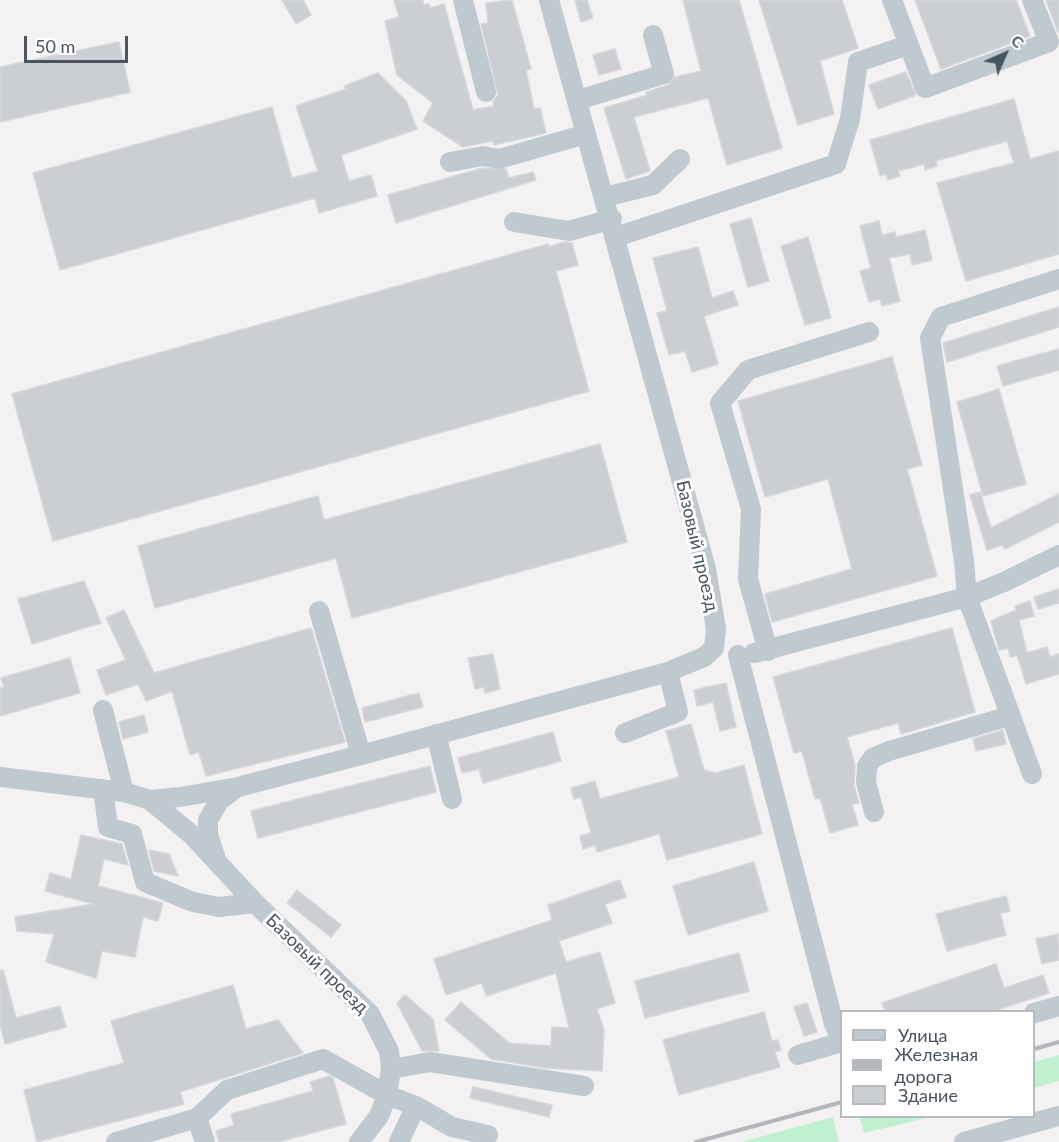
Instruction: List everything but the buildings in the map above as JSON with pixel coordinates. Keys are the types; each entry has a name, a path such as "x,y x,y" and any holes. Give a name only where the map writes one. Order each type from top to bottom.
{"street":[{"path":"463,0 486,92"},
{"name":"Базовый проезд","path":"150,800 238,787 669,672 704,657 714,648 716,628 706,569 614,228 549,0"},
{"path":"892,0 925,87 1049,42 1032,0"},
{"path":"578,100 664,75 653,35"},
{"path":"514,222 569,231 614,228 837,164 850,119 858,62 908,45"},
{"path":"450,162 483,156 499,159 586,134"},
{"path":"605,197 652,185 680,159"},
{"path":"1032,774 967,597 964,561 930,338 941,317 1059,279"},
{"path":"768,651 748,579 751,509 720,403 748,370 869,332"},
{"path":"714,648 738,655 768,651 967,597 1059,555"},
{"path":"319,611 361,755"},
{"path":"738,655 834,1024 840,1038"},
{"path":"625,733 678,712 669,672"},
{"path":"103,710 124,792"},
{"path":"874,812 866,782 867,766 873,758 888,751 1010,716"},
{"path":"436,734 452,799"},
{"name":"Базовый проезд","path":"0,777 124,792 150,800 192,835 255,903 370,1014 389,1051 391,1069 387,1095 379,1116 359,1142"},
{"name":"Базовый проезд","path":"218,861 210,847 208,820 219,801 238,787"},
{"path":"103,789 108,827 132,834 145,882 193,902 219,907 255,903"},
{"path":"1035,1013 1059,1006"},
{"path":"798,1055 840,1043"},
{"path":"116,1142 197,1118 227,1090 323,1059 387,1095 416,1106 452,1127 488,1135"},
{"path":"391,1069 430,1062 584,1086"},
{"path":"399,1142 416,1106"},
{"path":"964,1142 1059,1116"},
{"path":"197,1118 205,1142"}],"green space":[{"path":"1059,1055 1059,1081 1035,1088 1035,1062"},
{"path":"833,1117 839,1142 742,1142"},
{"path":"860,1118 927,1118 864,1133"}],"railway":[{"path":"1035,1049 1059,1042"},
{"path":"696,1142 840,1103"}]}
